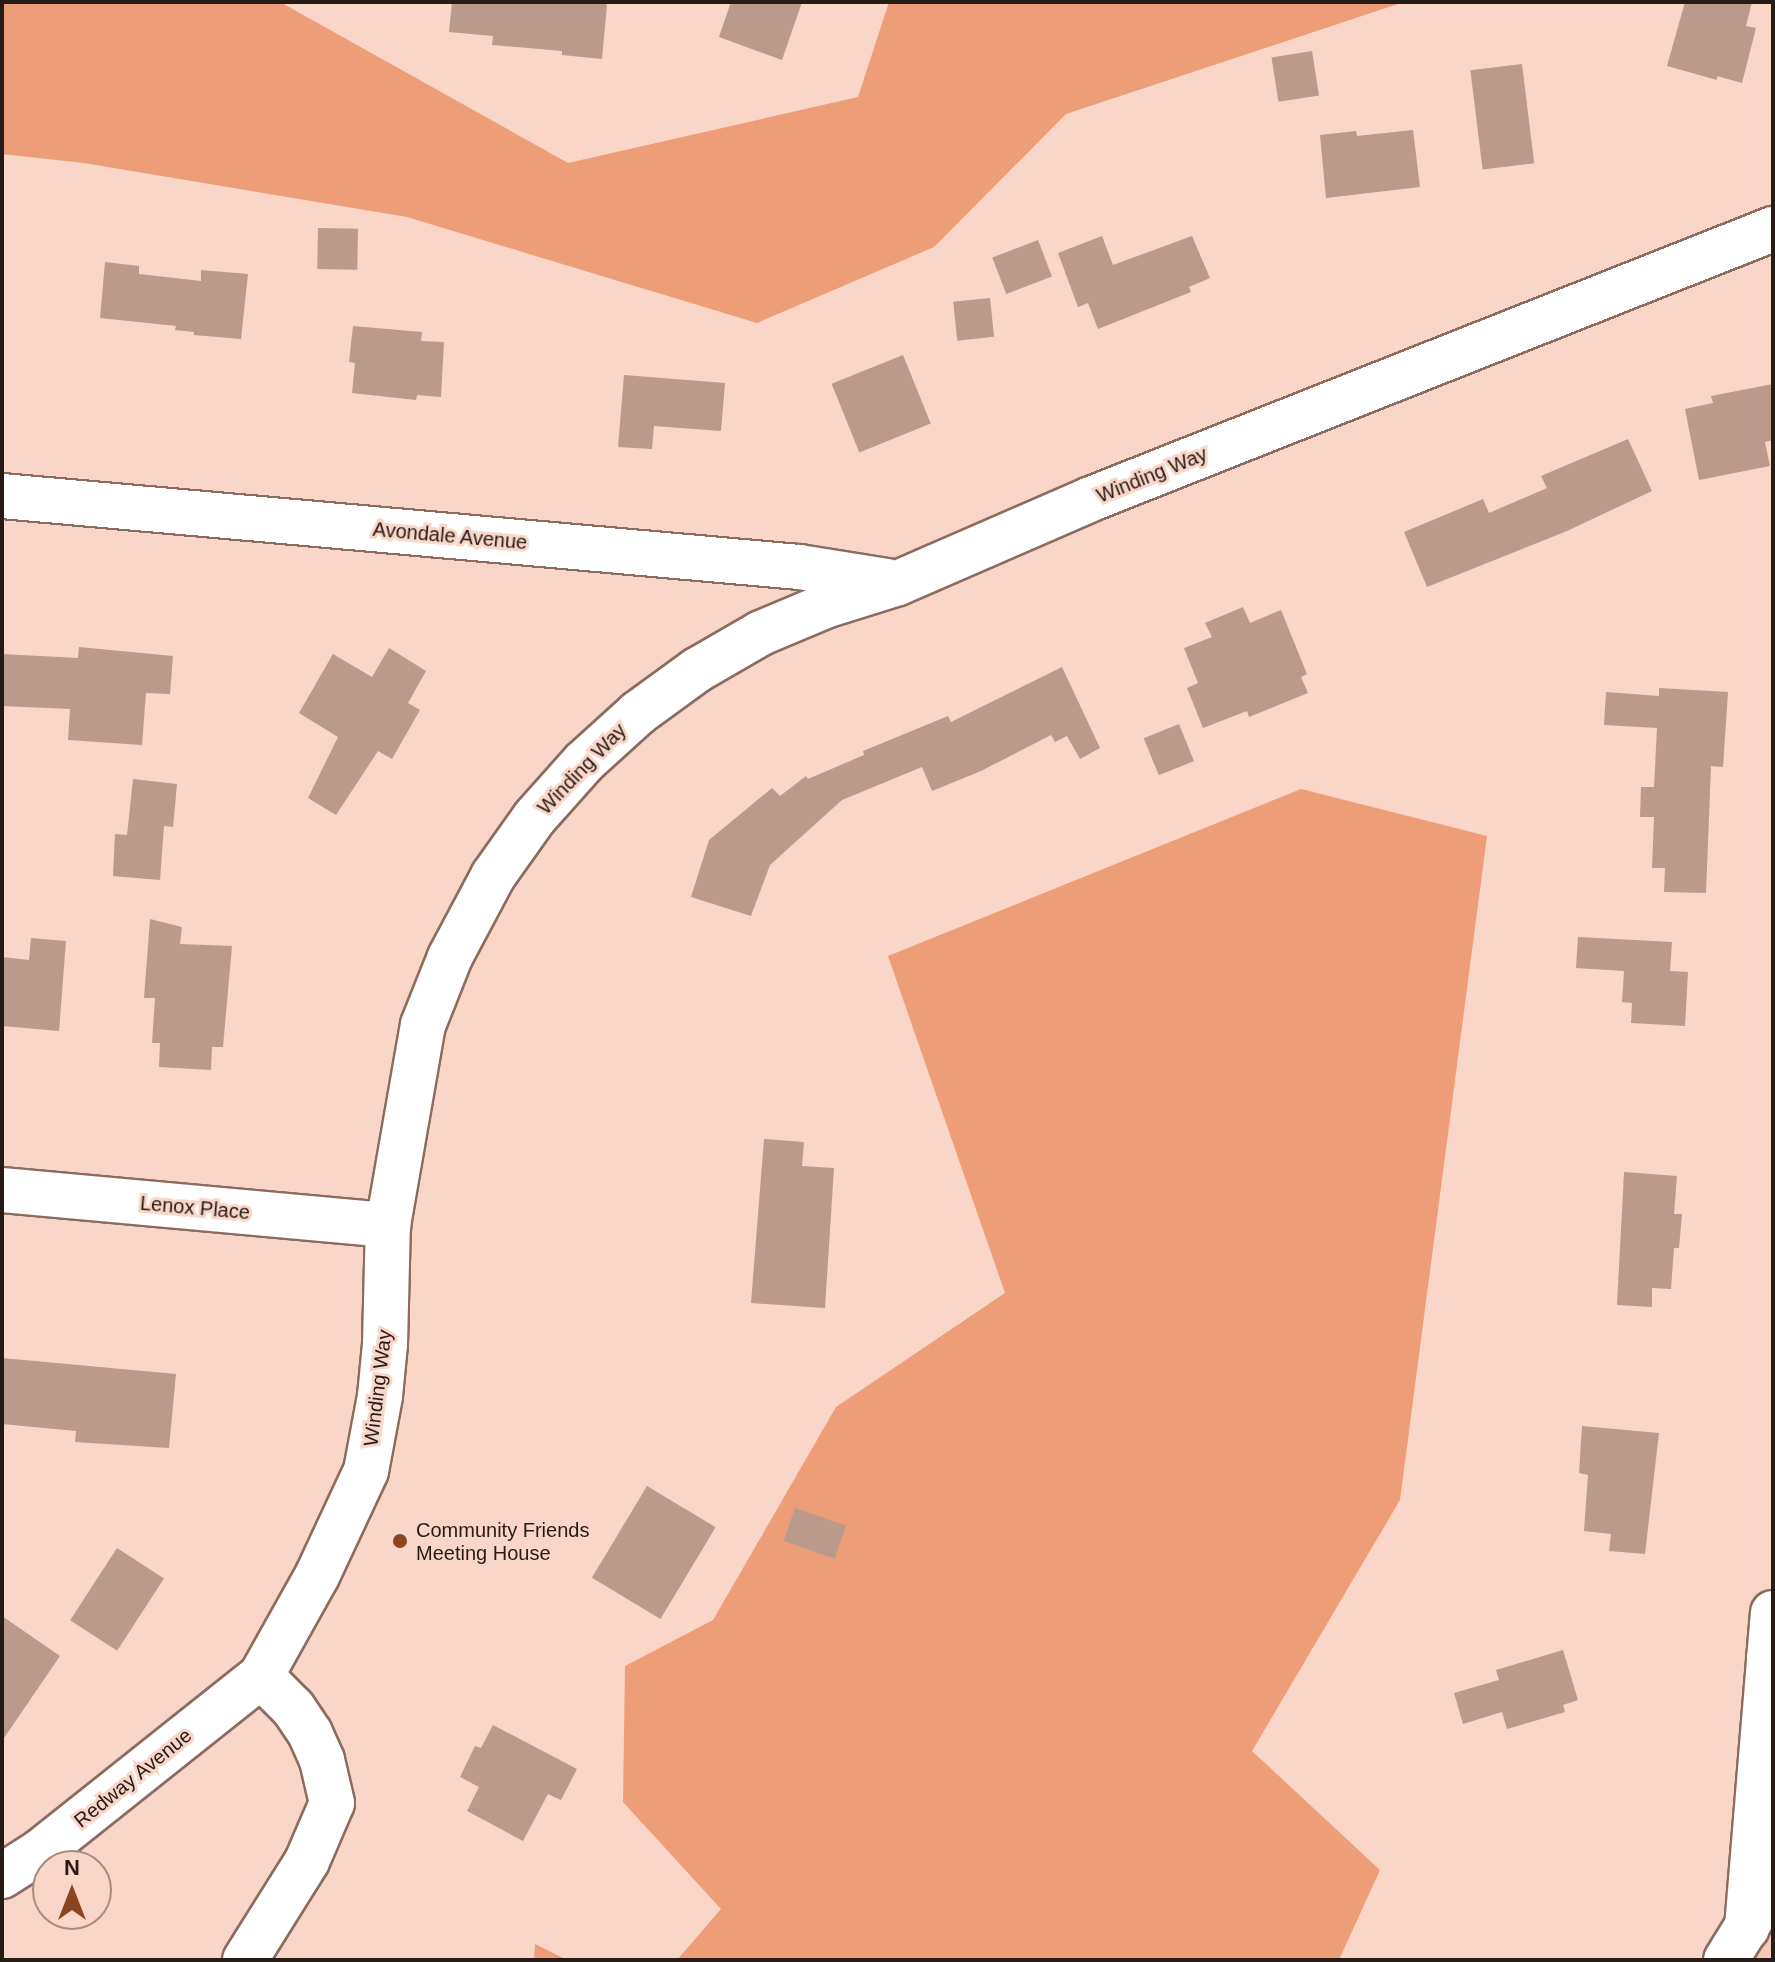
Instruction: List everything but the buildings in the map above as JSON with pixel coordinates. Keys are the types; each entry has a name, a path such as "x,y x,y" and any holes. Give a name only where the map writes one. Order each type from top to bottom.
{"street":[{"name":"Winding Way","path":"261,1676 317,1576 366,1471 384,1357 388,1225 423,1025 450,957 478,903 535,817 584,762 638,713 697,670 761,633 828,605 898,583 1106,493 1773,229"},
{"name":"Avondale Avenue","path":"2,496 799,567 898,583"},
{"name":"Lenox Place","path":"2,1190 388,1225"},
{"path":"1736,1944 1771,1659 1773,1613"},
{"name":"Redway Avenue","path":"2,1876 41,1851 261,1676"},
{"path":"245,1960 307,1861 332,1803 322,1760 310,1733 293,1708 261,1676"},
{"path":"1736,1944 1773,1884"}],"shaded area":[{"path":"2,2 280,2 568,163 858,97 889,2 1404,2 1066,114 934,247 757,323 407,217 84,163 2,154"},
{"path":"1301,789 1487,836 1400,1500 1252,1751 1380,1870 1339,1960 677,1960 721,1909 623,1802 625,1666 713,1620 836,1407 1005,1293 888,956"},
{"path":"1773,1884 1773,1960 1726,1960"},
{"path":"535,1944 567,1960 534,1960"}],"place":[{"name":"Community Friends Meeting House","path":"400,1541"}]}
